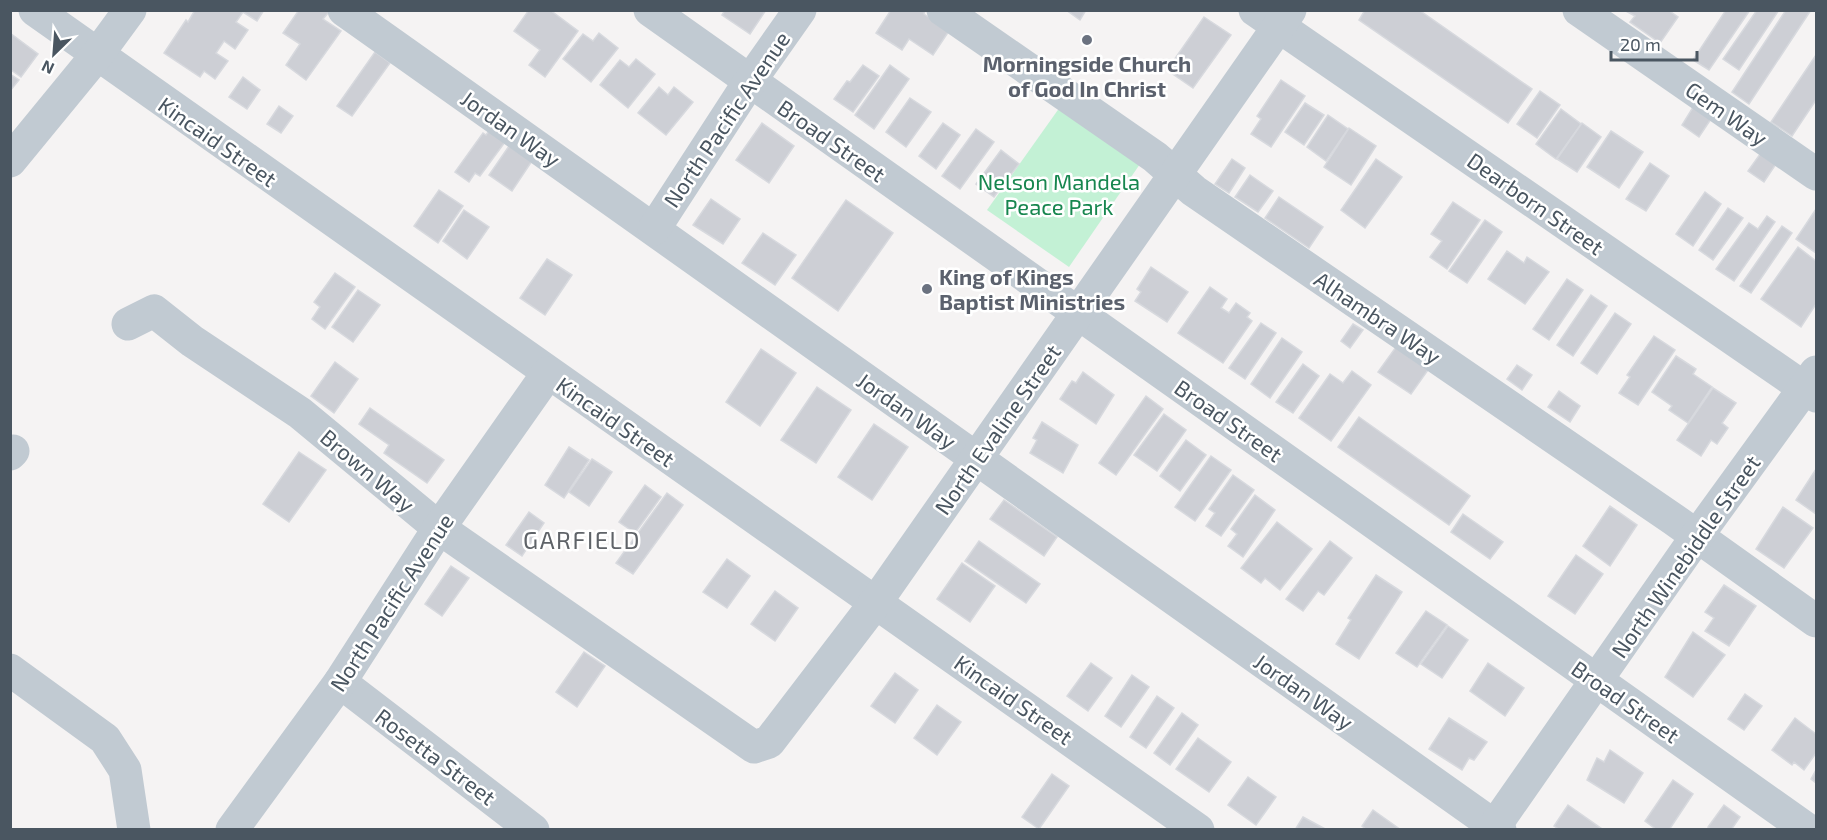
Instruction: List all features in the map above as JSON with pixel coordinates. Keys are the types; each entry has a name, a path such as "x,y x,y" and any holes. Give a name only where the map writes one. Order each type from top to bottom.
{"street":[{"name":"Kincaid Street","path":"35,10 548,374 1198,830"},
{"path":"10,161 97,55 130,10"},
{"name":"Jordan Way","path":"344,10 1496,828"},
{"name":"Broad Street","path":"650,10 1808,830"},
{"name":"North Pacific Avenue","path":"654,229 750,81 800,10"},
{"name":"Alhambra Way","path":"943,10 1155,157 1194,191 1816,621"},
{"name":"Gem Way","path":"1578,10 1816,174"},
{"name":"North Evaline Street","path":"754,747 769,742 876,602 1078,314 1174,173 1275,16"},
{"name":"Dearborn Street","path":"1275,16 1813,386"},
{"name":"Brown Way","path":"128,324 153,311 192,341 300,413 439,528 754,747"},
{"name":"North Pacific Avenue","path":"233,829 340,682 439,528 548,374"},
{"name":"North Winebiddle Street","path":"1496,828 1696,536 1813,386"},
{"path":"10,670 105,739 125,770 134,830"},
{"name":"Rosetta Street","path":"340,682 533,830"}],"green space":[{"name":"Nelson Mandela Peace Park","path":"1060,107 1140,164 1069,267 987,210"}],"building":[{"path":"195,10 264,10 257,21 243,12 236,22 248,30 235,49 224,41 216,53 228,61 215,79 204,71 200,77 164,53"},
{"path":"299,10 326,10 329,12 323,19 341,31 306,80 286,65 300,44 283,33"},
{"path":"529,10 550,10 578,31 545,77 529,65 540,50 514,31"},
{"path":"725,10 766,10 750,34 722,15"},
{"path":"891,10 925,10 924,14 949,31 933,55 909,39 902,50 876,33"},
{"path":"1066,10 1086,10 1080,20"},
{"path":"1365,10 1419,10 1532,89 1508,123 1359,20"},
{"path":"1624,10 1668,10 1678,17 1660,43 1630,22 1635,16"},
{"path":"1726,10 1750,10 1709,70 1693,60"},
{"path":"1757,10 1779,10 1739,70 1723,59"},
{"path":"1786,10 1811,10 1749,104 1732,92"},
{"path":"1204,17 1231,35 1193,88 1167,70"},
{"path":"10,33 38,54 21,77 10,69"},
{"path":"599,33 618,48 591,82 563,59 583,34 593,41"},
{"path":"375,52 390,63 352,116 337,106"},
{"path":"1816,55 1816,100 1792,136 1771,122"},
{"path":"636,59 655,74 628,108 600,85 620,60 629,67"},
{"path":"863,65 879,76 853,112 834,99"},
{"path":"890,65 909,79 874,129 855,115"},
{"path":"10,74 19,80 10,91"},
{"path":"243,77 260,90 247,109 229,97"},
{"path":"1281,80 1305,96 1271,147 1251,134 1261,119 1257,116"},
{"path":"659,87 668,95 674,87 693,102 666,135 638,113"},
{"path":"1540,91 1560,105 1537,138 1517,124"},
{"path":"910,98 931,112 906,147 886,132"},
{"path":"1305,103 1324,115 1304,145 1285,132"},
{"path":"1695,104 1713,116 1699,137 1682,125"},
{"path":"279,106 293,116 281,133 267,124"},
{"path":"1561,109 1581,124 1556,159 1536,144"},
{"path":"1328,115 1348,129 1326,161 1307,147"},
{"path":"762,123 794,146 769,183 736,160"},
{"path":"943,123 960,135 936,169 919,156"},
{"path":"1582,123 1601,137 1577,172 1557,159"},
{"path":"492,127 508,138 480,176 475,173 469,182 455,172 483,133 486,135"},
{"path":"1349,128 1376,146 1351,185 1324,167"},
{"path":"976,129 994,142 960,189 942,176"},
{"path":"1611,131 1643,152 1619,188 1587,167"},
{"path":"509,146 532,161 512,191 489,175"},
{"path":"1001,150 1019,164 994,197 976,184"},
{"path":"1763,150 1778,161 1764,182 1748,171"},
{"path":"1232,159 1245,168 1229,193 1215,184"},
{"path":"1376,159 1402,177 1365,228 1341,210"},
{"path":"1650,163 1669,176 1646,211 1626,199"},
{"path":"1250,175 1273,191 1258,212 1235,197"},
{"path":"439,190 463,206 438,243 414,226"},
{"path":"1705,192 1721,204 1693,246 1676,234"},
{"path":"1279,197 1323,227 1309,248 1265,218"},
{"path":"711,199 740,219 723,244 693,225"},
{"path":"846,200 893,233 838,311 792,278"},
{"path":"1453,202 1480,220 1447,269 1430,257 1442,241 1431,234"},
{"path":"1728,208 1743,218 1713,260 1699,250"},
{"path":"1816,209 1816,253 1796,239"},
{"path":"464,210 489,227 467,259 443,241"},
{"path":"1767,216 1775,222 1734,281 1716,269 1749,223 1758,229"},
{"path":"1485,220 1502,232 1467,283 1449,271"},
{"path":"1782,226 1792,233 1751,293 1740,286"},
{"path":"763,233 796,255 775,285 742,263"},
{"path":"1798,247 1816,261 1816,304 1801,327 1761,299"},
{"path":"1507,251 1524,263 1527,257 1549,272 1525,304 1488,279"},
{"path":"547,259 572,275 545,315 520,298"},
{"path":"1151,267 1188,292 1167,322 1135,301 1141,292 1137,289"},
{"path":"335,273 355,287 325,329 312,319 320,307 314,302"},
{"path":"1567,279 1583,290 1549,340 1533,329"},
{"path":"1210,287 1227,299 1221,308 1229,313 1236,303 1250,313 1247,317 1252,321 1223,363 1178,333"},
{"path":"358,290 380,305 353,342 332,327"},
{"path":"1591,295 1607,306 1573,356 1557,345"},
{"path":"1615,313 1631,324 1597,374 1581,363"},
{"path":"1261,323 1276,333 1245,379 1229,368"},
{"path":"1353,324 1363,330 1350,348 1341,341"},
{"path":"1654,336 1675,350 1638,405 1619,393 1630,377 1627,375"},
{"path":"1282,338 1302,352 1270,398 1251,384"},
{"path":"1396,347 1428,370 1411,394 1378,372"},
{"path":"761,349 796,373 760,426 726,402"},
{"path":"1676,356 1696,369 1693,374 1712,387 1688,423 1669,410 1672,406 1652,392"},
{"path":"335,362 358,379 334,413 311,396"},
{"path":"1303,364 1319,376 1293,413 1276,402"},
{"path":"1517,365 1532,375 1522,390 1507,379"},
{"path":"1352,371 1371,385 1331,441 1299,418 1330,374 1343,383"},
{"path":"1083,372 1114,395 1096,424 1060,399 1072,381 1076,383"},
{"path":"817,387 851,410 816,463 781,440"},
{"path":"1713,388 1736,403 1722,423 1728,428 1717,444 1711,440 1701,456 1677,440"},
{"path":"1559,391 1580,406 1570,422 1548,407"},
{"path":"1146,396 1163,409 1116,475 1099,463"},
{"path":"370,408 444,460 427,483 384,453 389,445 359,424"},
{"path":"1164,414 1186,430 1157,471 1134,455"},
{"path":"1359,417 1470,496 1449,525 1338,447"},
{"path":"1042,422 1078,445 1063,473 1030,453 1037,440 1033,438"},
{"path":"874,424 908,447 872,500 838,477"},
{"path":"1186,440 1206,455 1180,491 1160,476"},
{"path":"569,447 589,460 564,498 545,485"},
{"path":"299,452 326,470 289,522 263,504"},
{"path":"1211,456 1231,470 1195,521 1175,507"},
{"path":"592,459 612,472 589,506 569,492"},
{"path":"1816,469 1816,514 1796,500"},
{"path":"1233,475 1254,490 1221,536 1206,526 1215,513 1209,509"},
{"path":"645,485 661,497 635,533 619,522"},
{"path":"667,493 683,505 633,574 616,563"},
{"path":"1255,495 1275,510 1243,557 1228,546 1237,534 1231,529"},
{"path":"1004,500 1057,537 1044,556 990,519"},
{"path":"1610,506 1637,525 1610,566 1583,546"},
{"path":"1783,507 1813,528 1784,568 1756,549"},
{"path":"529,512 544,523 522,556 506,545"},
{"path":"1463,514 1503,542 1490,559 1451,532"},
{"path":"1277,522 1312,549 1280,590 1265,578 1261,583 1241,568"},
{"path":"979,541 1040,584 1026,603 965,561"},
{"path":"1330,541 1352,558 1324,595 1318,591 1303,611 1286,599"},
{"path":"1576,555 1603,574 1575,614 1548,596"},
{"path":"727,559 750,576 727,608 703,592"},
{"path":"962,563 995,586 970,622 937,599"},
{"path":"451,566 469,578 442,616 425,604"},
{"path":"1376,575 1402,592 1359,659 1336,644 1351,620 1348,618"},
{"path":"1724,585 1756,606 1729,646 1705,631 1714,618 1705,612"},
{"path":"775,591 798,608 775,641 751,624"},
{"path":"1426,611 1447,625 1417,667 1396,653"},
{"path":"1448,626 1468,640 1442,678 1421,664"},
{"path":"1693,632 1725,655 1693,697 1665,677"},
{"path":"584,652 605,666 577,707 556,692"},
{"path":"1091,663 1112,678 1088,711 1067,696"},
{"path":"1488,663 1524,688 1505,716 1470,691"},
{"path":"895,673 918,690 895,723 871,706"},
{"path":"1132,675 1149,687 1121,727 1105,716"},
{"path":"1745,694 1762,706 1744,730 1728,719"},
{"path":"1157,696 1174,708 1146,748 1130,737"},
{"path":"937,705 961,722 937,755 914,738"},
{"path":"1182,713 1198,725 1170,765 1154,753"},
{"path":"1449,718 1487,742 1474,760 1469,758 1462,770 1429,749"},
{"path":"1795,718 1816,734 1816,753 1804,770 1794,762 1792,765 1772,750"},
{"path":"1198,738 1231,762 1209,792 1176,769"},
{"path":"1610,750 1643,773 1624,803 1587,780 1597,758 1604,762"},
{"path":"1816,770 1816,783 1811,779"},
{"path":"1052,774 1069,786 1039,829 1022,817"},
{"path":"1248,777 1276,797 1256,825 1228,805"},
{"path":"1673,780 1693,794 1669,830 1657,830 1645,821"},
{"path":"1568,805 1602,830 1556,830 1554,826"},
{"path":"1724,805 1740,817 1731,830 1712,830 1708,827"},
{"path":"1373,810 1401,830 1367,830 1362,826"},
{"path":"1303,817 1327,830 1295,830"}],"place":[{"name":"Morningside Church of God In Christ","path":"1087,40"},
{"name":"King of Kings Baptist Ministries","path":"927,289"}],"district":[{"name":"GARFIELD","path":"582,539"}]}
